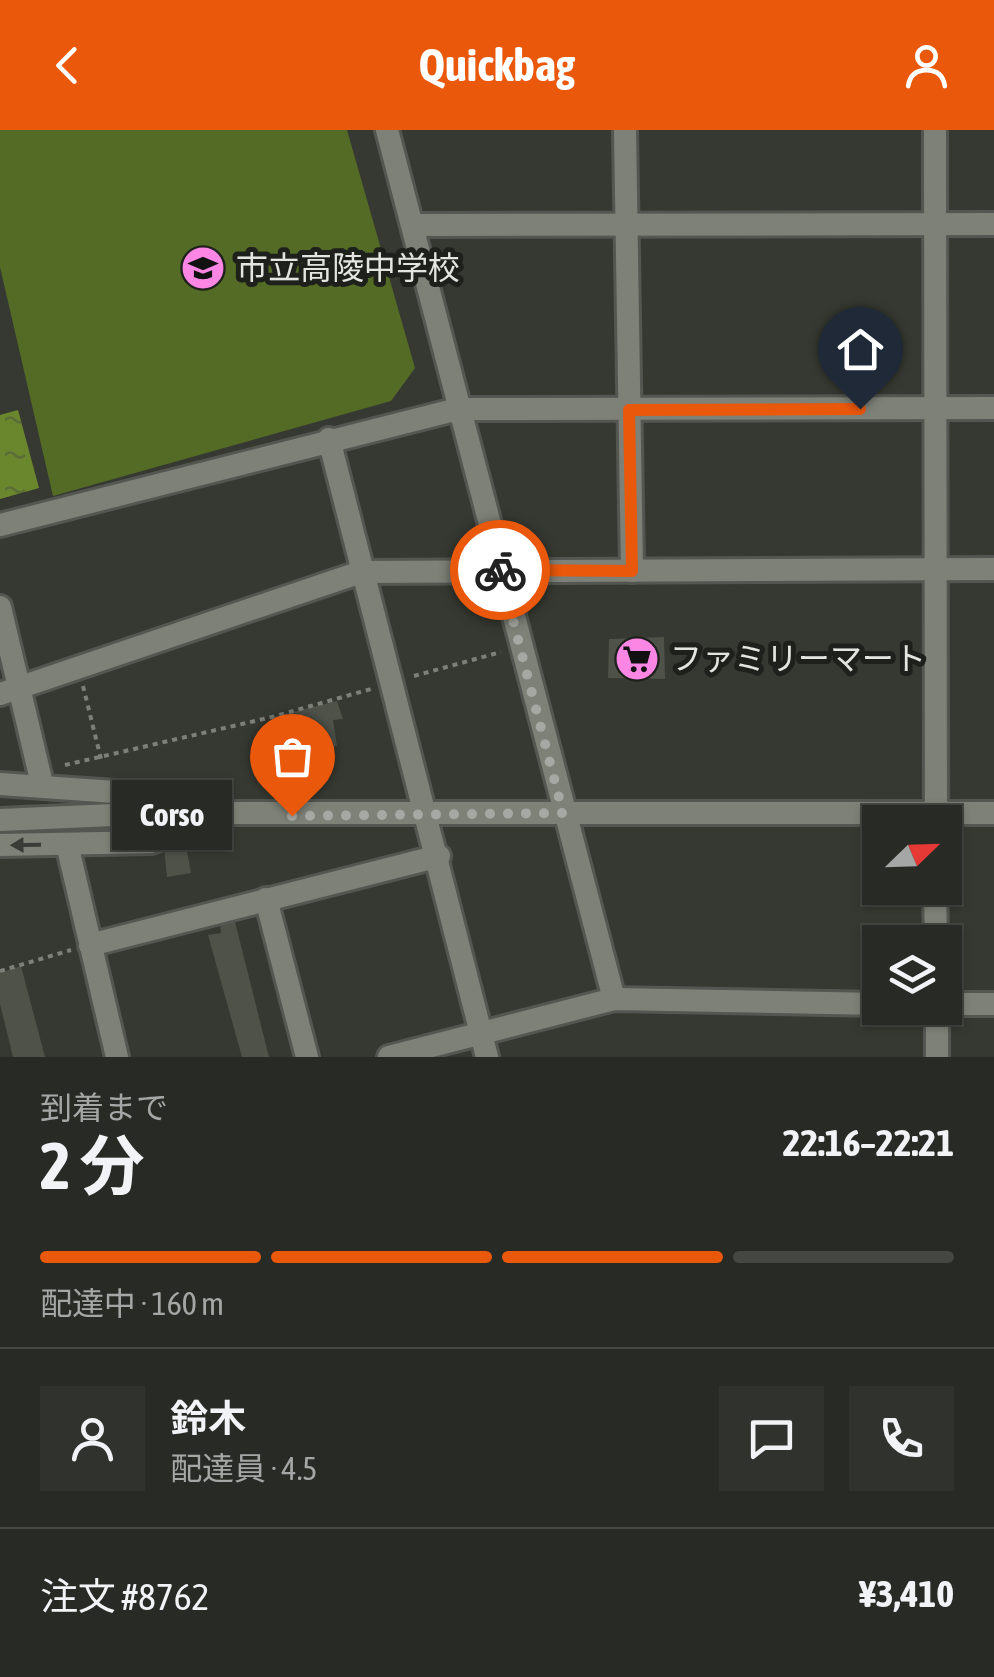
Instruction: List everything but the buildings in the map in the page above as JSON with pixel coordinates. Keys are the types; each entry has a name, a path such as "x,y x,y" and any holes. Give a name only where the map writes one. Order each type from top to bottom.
{"street":[{"path":"387,130 614,1000"},
{"path":"625,130 632,571"},
{"path":"935,130 937,805"},
{"path":"412,225 994,224"},
{"path":"0,525 458,409 994,408"},
{"path":"329,439 439,856 487,1057"},
{"path":"10,691 361,572 994,569"},
{"path":"0,607 10,691 41,777"},
{"path":"0,784 41,777 172,796 224,816"},
{"path":"0,820 156,813 862,817"},
{"path":"962,816 994,813"},
{"path":"0,845 151,842 224,816"},
{"path":"67,844 117,1057"},
{"path":"90,944 439,856"},
{"path":"266,899 306,1057"},
{"path":"389,1057 614,1000 862,1004"},
{"path":"962,1004 994,1004"},
{"path":"937,1057 938,1025"}],"path":[{"path":"41,777 337,701 519,647"},
{"path":"78,667 101,759"},
{"path":"0,971 90,944"}],"shaded area":[{"name":"市立高陵中学校","path":"0,130 347,130 415,368 391,401 53,496 0,267"}],"water":[{"path":"18,410 39,488 0,499 0,415"}],"way so far":[{"path":"292,816 563,813 500,570"}],"place":[{"name":"市立高陵中学校","path":"203,268"},
{"name":"ファミリーマート","path":"637,659"},
{"name":"Corso","path":"292,816"}],"route":[{"path":"500,570 632,571 629,410 860,409"}]}
